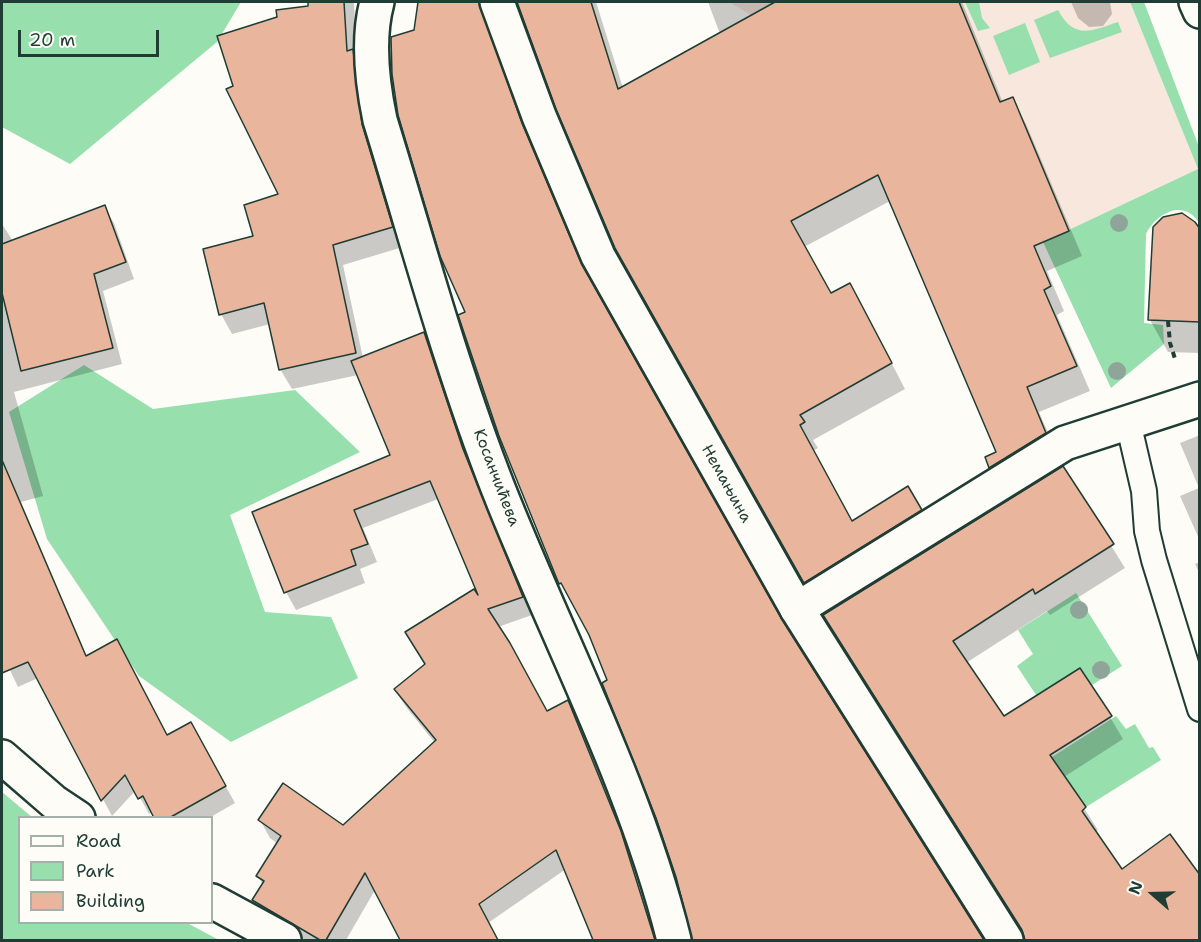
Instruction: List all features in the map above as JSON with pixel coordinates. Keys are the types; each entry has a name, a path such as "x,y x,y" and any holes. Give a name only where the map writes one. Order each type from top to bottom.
{"street":[{"name":"Косанчићева","path":"377,2 373,31 373,88 380,120 440,324 497,486 646,844 674,940"},
{"name":"Немањина","path":"497,2 539,116 598,256 797,609 1006,940"},
{"path":"1196,2 1200,11"},
{"path":"797,609 1065,443 1200,399"},
{"path":"2,757 54,802 75,816"},
{"path":"213,902 284,940"}],"lane":[{"path":"1128,422 1144,491 1147,531 1154,560 1200,709"}],"path":[{"path":"1168,321 1170,344 1178,369"}],"shaded area":[{"path":"729,2 1130,2 1198,169 1030,248 969,254 920,275 870,158 781,33"}],"green space":[{"path":"2,2 241,2 217,42 70,164 2,127"},
{"path":"965,2 979,2 982,18 990,28 978,31"},
{"path":"1130,2 1144,2 1199,147 1199,223 1193,215 1186,211 1171,211 1156,220 1146,234 1144,323 1163,325 1164,344 1111,388 1043,242 1198,169"},
{"path":"1058,10 1070,26 1077,29 1091,30 1118,22 1122,32 1050,58 1034,20"},
{"path":"1025,23 1040,62 1009,75 993,36"},
{"path":"84,365 153,409 295,390 360,452 230,515 265,612 331,617 358,678 231,742 139,676 47,539 9,412"},
{"path":"1076,593 1122,666 1092,685 1080,668 1036,695 1017,666 1033,654 1018,630"},
{"path":"1116,716 1126,729 1135,724 1149,748 1153,747 1161,760 1086,807 1052,757"},
{"path":"2,792 31,816 18,816 18,924 189,924 219,940 2,940"}],"building":[{"path":"308,2 344,2 347,51 353,49 362,124 393,227 333,245 356,353 279,370 264,303 219,315 203,249 253,236 244,205 278,194 226,89 233,86 217,36 277,17 276,10 308,6"},
{"path":"418,2 479,2 522,123 582,265 781,618 984,940 692,940 676,877 656,818 602,683 607,680 589,635 561,583 559,584 499,436 458,315 465,312 440,256 398,115 392,74 391,37 414,30"},
{"path":"517,2 591,2 618,89 775,2 959,2 1000,102 1013,97 1069,231 1034,246 1051,286 1044,290 1077,366 1027,387 1046,433 989,468 985,457 996,452 878,175 791,221 831,293 850,283 892,363 800,415 805,422 800,425 852,521 908,486 922,510 804,583 615,248 556,109"},
{"path":"105,205 126,262 94,274 113,348 21,371 2,293 2,244"},
{"path":"1182,213 1195,222 1200,229 1200,322 1148,320 1153,227 1163,217"},
{"path":"424,332 463,449 523,597 488,609 510,643 547,711 568,700 621,831 655,940 593,940 556,850 479,904 498,940 400,940 365,873 326,940 320,940 252,900 264,881 256,876 281,836 258,820 283,783 343,825 436,740 394,689 425,664 405,632 474,589 478,595 430,481 354,510 368,544 351,550 356,565 284,593 252,512 390,455 351,361"},
{"path":"2,460 86,656 117,639 167,735 191,722 226,786 173,816 153,816 143,796 138,799 125,775 101,801 28,662 2,673"},
{"path":"1063,466 1114,544 1035,594 1033,589 953,641 1004,716 1080,668 1112,716 1050,755 1086,807 1082,811 1122,869 1170,834 1200,875 1200,940 1025,940 1022,930 823,615"}]}
